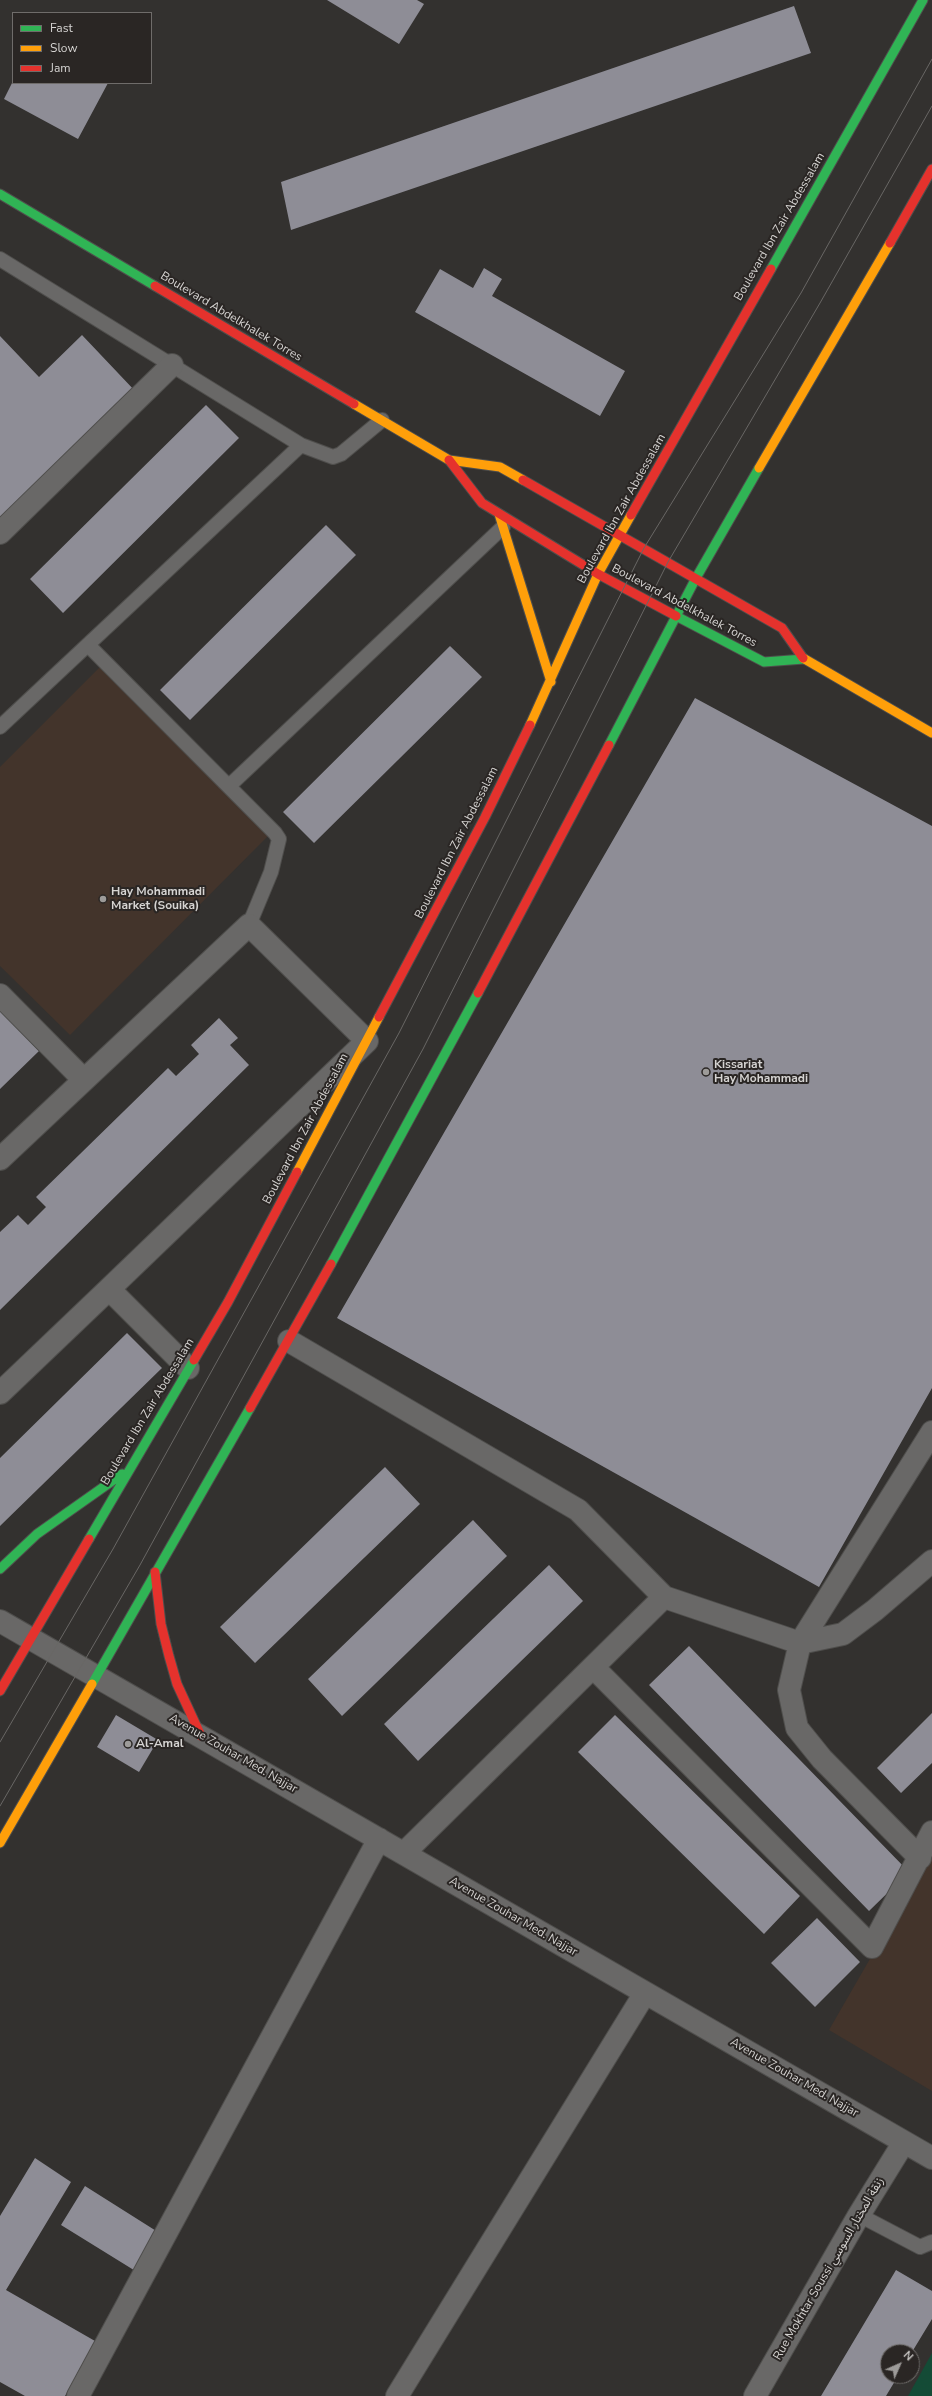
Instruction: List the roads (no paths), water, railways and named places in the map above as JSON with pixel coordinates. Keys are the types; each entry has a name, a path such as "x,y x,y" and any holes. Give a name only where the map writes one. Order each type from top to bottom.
{"street":[{"name":"Boulevard Ibn Zair Abdessalam","path":"0,1691 29,1638 228,1302 485,817 551,682 598,574 619,534 923,0"},
{"path":"0,1843 95,1675 289,1341 458,1032 696,578 932,168"},
{"name":"Boulevard Abdelkhalek Torres","path":"2,198 449,460 482,503 501,520 598,574 764,662 804,659"},
{"path":"0,533 172,365"},
{"name":"Boulevard Abdelkhalek Torres","path":"449,460 500,467 619,534 782,628 804,659 932,733"},
{"path":"501,520 551,682"},
{"path":"0,1159 249,925 366,1040 0,1393"},
{"path":"0,995 84,1080"},
{"path":"109,1289 188,1368"},
{"path":"289,1341 578,1510 664,1597 800,1643 843,1634 875,1610 932,1561"},
{"path":"920,1858 822,1759 797,1728 789,1690 800,1643 932,1432"},
{"path":"0,1569 37,1534 128,1470"},
{"path":"155,1572 168,1656 177,1684 201,1736"},
{"path":"404,1854 664,1597"},
{"name":"Avenue Zouhar Med. Najjar","path":"0,1621 932,2158"},
{"path":"593,1667 872,1947 920,1858 932,1832"},
{"path":"78,2396 379,1839"},
{"path":"397,2396 645,1992"},
{"name":"Rue Mokhtar Soussi زنقة المختار السوسي","path":"755,2396 859,2215 904,2142"}],"lane":[{"path":"0,259 301,445 333,458 341,454 382,420"},
{"path":"0,727 301,445"},
{"path":"229,786 501,520"},
{"path":"88,645 271,826 279,839 272,872 249,925"},
{"path":"859,2215 920,2247 932,2242"}],"tram line":[{"path":"0,1742 113,1549 399,1033 644,548 801,293 932,59"},
{"path":"0,1806 140,1565 423,1049 668,562 820,303 932,106"}],"place":[{"name":"Hay Mohammadi Market (Souika)","path":"103,899"},
{"name":"Kissariat Hay Mohammadi","path":"706,1072"},
{"name":"Al-Amal","path":"128,1744"}]}
